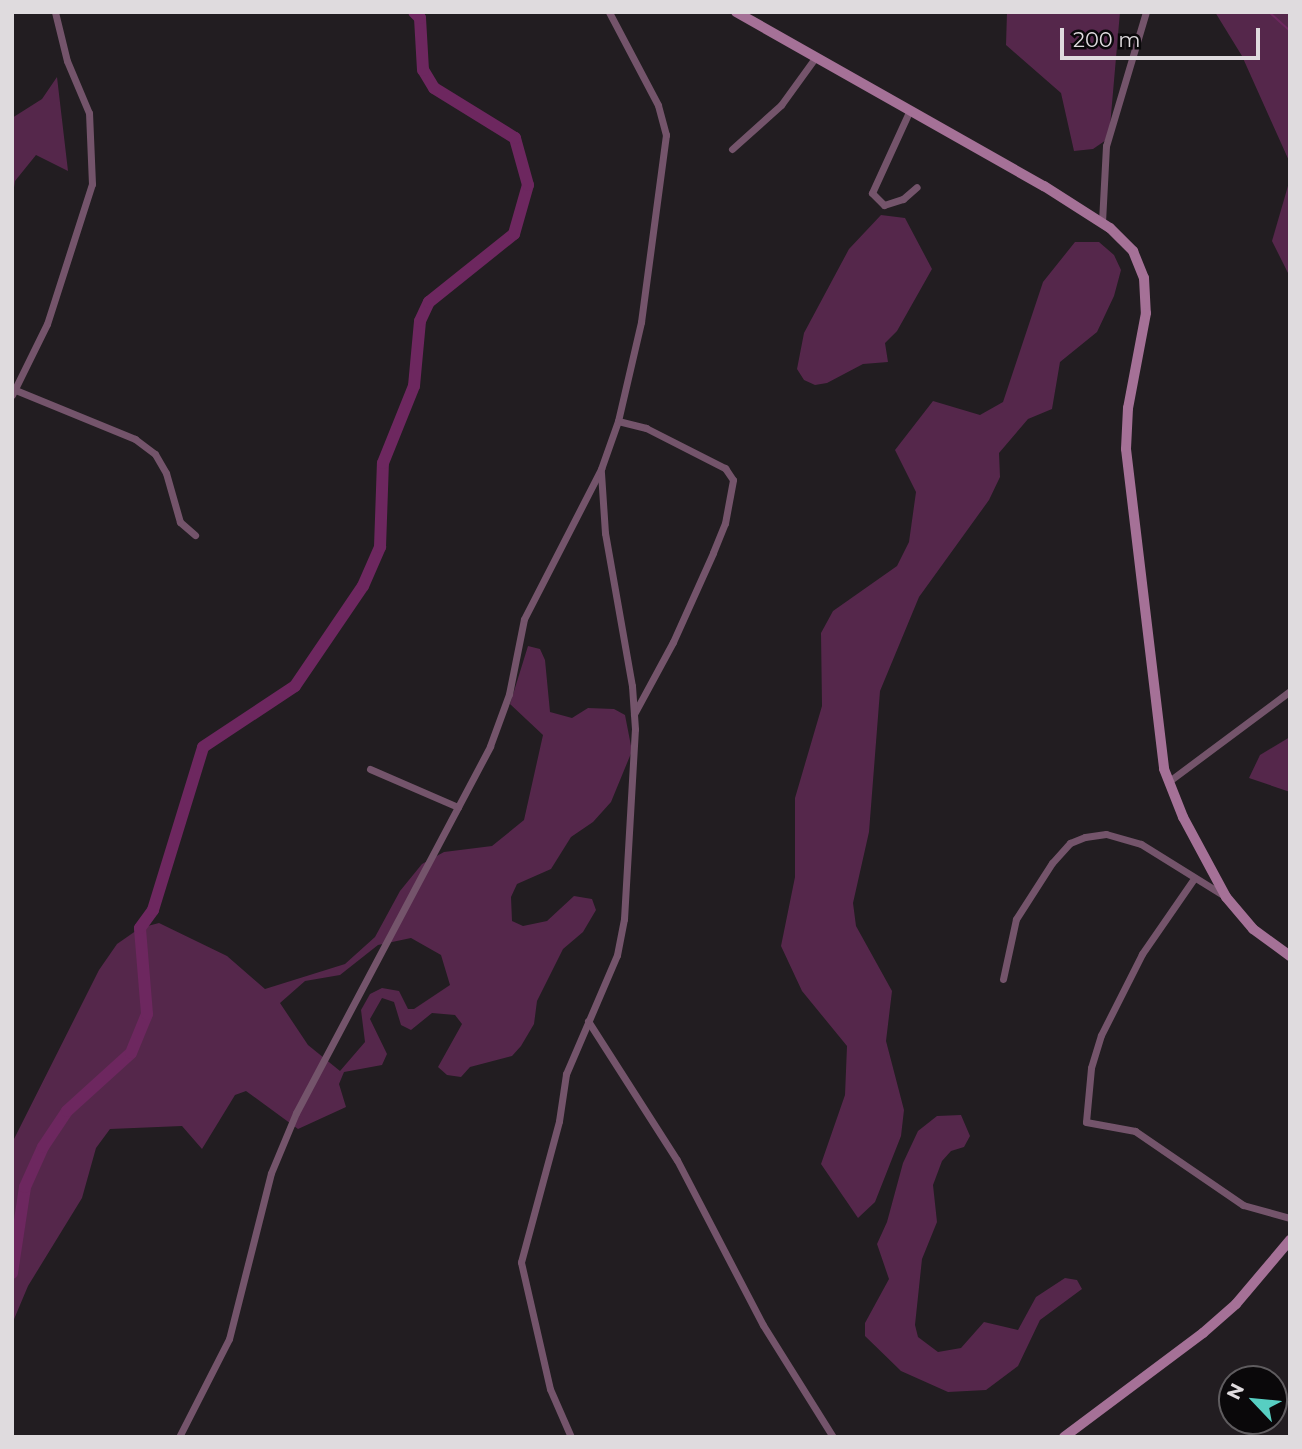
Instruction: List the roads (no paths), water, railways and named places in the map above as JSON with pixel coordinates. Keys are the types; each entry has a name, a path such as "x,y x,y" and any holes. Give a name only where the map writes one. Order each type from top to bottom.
{"street":[{"path":"55,12 67,61 89,113 92,184 47,324 13,391 135,439 155,454 166,473 180,522 195,535"},
{"path":"179,1437 229,1339 271,1173 296,1113 458,807 503,716 524,619 601,469 618,421 641,322 666,135 658,105 609,12"},
{"path":"736,12 909,112 1005,162 1102,222 1133,251 1146,289 1126,449 1153,707 1168,782 1226,897 1253,929 1290,956"},
{"path":"1102,222 1107,146 1146,12"},
{"path":"732,149 781,105 816,58"},
{"path":"909,112 872,193 884,205 903,199 917,187"},
{"path":"618,421 646,428 725,468 733,480 725,523 713,554 669,652 633,716"},
{"path":"571,1437 550,1388 521,1262 559,1121 566,1074 617,955 624,919 632,686 605,533 601,469"},
{"path":"1168,782 1290,691"},
{"path":"370,769 458,807"},
{"path":"1003,979 1016,919 1070,844 1105,834 1121,836 1140,844 1193,880 1226,897"},
{"path":"1193,880 1142,954 1101,1035 1091,1068 1086,1122 1135,1131 1243,1205 1290,1218"},
{"path":"588,1021 677,1160 763,1325 833,1437"},
{"path":"1064,1437 1203,1333 1236,1304 1290,1240"}],"waterway":[{"path":"12,1273 25,1187 43,1147 67,1111 131,1053 147,1014 140,928 153,910 203,747 295,686 363,586 380,547 383,463 414,386 420,321 429,302 514,234 528,185 515,138 434,88 423,70 420,18 414,12"},
{"path":"1269,12 1290,31"}]}
